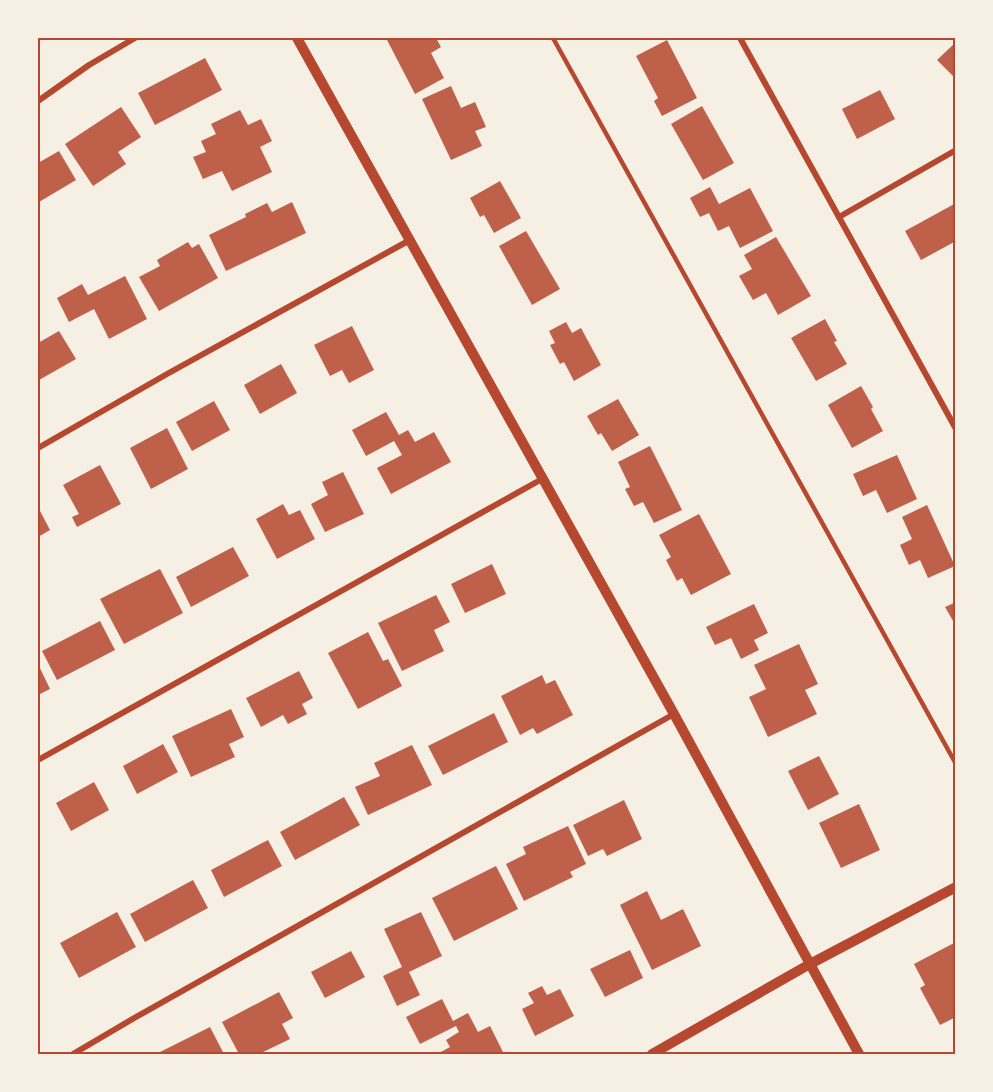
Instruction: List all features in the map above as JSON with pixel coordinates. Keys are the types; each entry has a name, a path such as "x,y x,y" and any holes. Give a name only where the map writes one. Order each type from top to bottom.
{"street":[{"path":"38,101 89,65 135,38"},
{"path":"297,38 674,714 860,1054"},
{"path":"740,38 956,429"},
{"path":"839,217 956,150"},
{"path":"38,448 410,240"},
{"path":"38,760 542,479"},
{"path":"73,1054 674,714"},
{"path":"652,1054 810,964 956,886"}],"lane":[{"path":"553,38 956,764"}],"building":[{"path":"386,38 436,38 441,47 431,53 444,78 415,94"},
{"path":"667,40 697,98 662,116 654,101 658,98 636,56"},
{"path":"956,42 956,79 937,60"},
{"path":"205,58 222,90 155,125 138,93"},
{"path":"451,86 461,108 475,102 486,127 475,131 482,146 451,160 422,99"},
{"path":"880,90 895,119 857,139 842,109"},
{"path":"702,106 734,163 703,180 671,124"},
{"path":"121,107 141,137 118,152 126,164 93,186 65,144"},
{"path":"240,110 248,125 261,119 272,141 260,147 272,172 232,191 222,171 203,179 193,157 206,152 201,141 216,134 211,124"},
{"path":"59,151 76,180 39,202 38,163"},
{"path":"500,181 521,218 494,233 484,215 480,217 470,198"},
{"path":"710,187 719,204 750,188 773,231 740,248 729,226 718,231 709,213 700,217 690,198"},
{"path":"292,202 306,233 226,271 209,235 246,217 245,214 267,203 272,212"},
{"path":"956,203 956,241 921,260 905,231"},
{"path":"526,231 560,289 532,305 499,246"},
{"path":"776,237 811,296 778,315 766,293 753,300 739,276 752,269 744,255"},
{"path":"188,242 192,248 199,244 218,278 159,311 139,277 160,266 157,260"},
{"path":"125,276 147,319 109,339 94,309 69,322 57,298 82,284 88,295"},
{"path":"825,319 837,341 834,342 847,364 816,381 791,338"},
{"path":"566,322 572,333 581,328 601,365 574,381 564,362 560,364 550,345 555,343 549,331"},
{"path":"352,326 374,370 349,383 342,370 330,376 314,345"},
{"path":"59,331 76,359 39,380 38,343"},
{"path":"281,364 297,393 260,414 244,385"},
{"path":"861,386 883,431 852,448 828,405"},
{"path":"618,399 639,435 612,451 601,433 598,435 587,416"},
{"path":"214,401 230,430 192,451 176,422"},
{"path":"386,412 399,435 408,430 415,442 434,432 451,462 391,494 377,468 402,455 394,441 366,456 352,430"},
{"path":"167,428 188,469 151,489 130,448"},
{"path":"650,446 682,510 654,523 643,502 634,506 625,489 630,487 618,462"},
{"path":"897,455 917,499 887,513 876,490 863,496 853,474"},
{"path":"100,465 121,504 77,527 72,517 79,514 63,485"},
{"path":"343,472 364,514 325,532 311,504 328,495 322,482"},
{"path":"283,504 289,515 300,510 315,539 277,559 256,519"},
{"path":"927,505 955,566 928,578 920,560 909,565 900,545 912,539 902,517"},
{"path":"38,507 50,530 38,537"},
{"path":"699,514 731,574 691,595 682,578 677,581 666,560 671,557 659,535"},
{"path":"233,547 249,576 191,607 176,577"},
{"path":"492,564 506,594 465,613 451,584"},
{"path":"160,569 183,613 124,644 100,599"},
{"path":"436,595 450,622 434,630 444,651 402,671 378,623"},
{"path":"956,602 956,626 945,607"},
{"path":"754,604 768,633 754,640 759,650 741,659 731,638 715,645 706,627"},
{"path":"100,621 115,650 57,680 42,651"},
{"path":"368,632 383,661 388,659 402,686 358,709 328,653"},
{"path":"799,644 818,684 805,690 817,714 768,737 749,697 766,689 754,665"},
{"path":"38,664 50,689 38,695"},
{"path":"299,671 313,698 302,704 307,714 288,724 283,715 261,727 246,698"},
{"path":"542,675 546,684 555,680 573,715 537,734 533,728 520,735 501,696"},
{"path":"231,709 244,737 229,744 235,757 191,777 172,736"},
{"path":"494,713 508,742 443,775 428,746"},
{"path":"163,744 178,772 137,794 123,766"},
{"path":"412,745 432,785 368,815 355,787 380,776 374,763"},
{"path":"819,756 839,794 808,810 788,771"},
{"path":"94,782 109,810 71,831 56,803"},
{"path":"344,797 360,825 295,860 280,832"},
{"path":"624,800 642,839 607,856 603,849 588,856 573,825"},
{"path":"859,804 880,850 841,868 819,823"},
{"path":"568,826 586,864 570,872 573,877 524,901 506,864 526,854 523,847"},
{"path":"268,840 282,866 224,897 211,870"},
{"path":"496,866 518,909 454,941 432,898"},
{"path":"193,880 208,908 145,942 130,914"},
{"path":"647,891 661,920 683,909 701,946 652,970 620,905"},
{"path":"117,912 136,947 79,978 60,943"},
{"path":"421,912 442,956 409,972 420,995 397,1006 383,976 402,967 384,929"},
{"path":"954,943 956,947 956,1017 940,1025 920,988 925,985 914,964"},
{"path":"630,950 643,978 605,997 590,969"},
{"path":"351,951 365,977 325,998 311,972"},
{"path":"542,986 547,995 560,989 574,1016 535,1036 522,1009 534,1003 528,993"},
{"path":"279,992 293,1018 282,1024 290,1039 259,1054 239,1054 222,1022"},
{"path":"442,999 453,1021 468,1013 478,1032 490,1026 504,1054 437,1054 450,1047 446,1040 459,1032 456,1026 420,1044 406,1017"},
{"path":"210,1027 224,1054 156,1054"}]}
